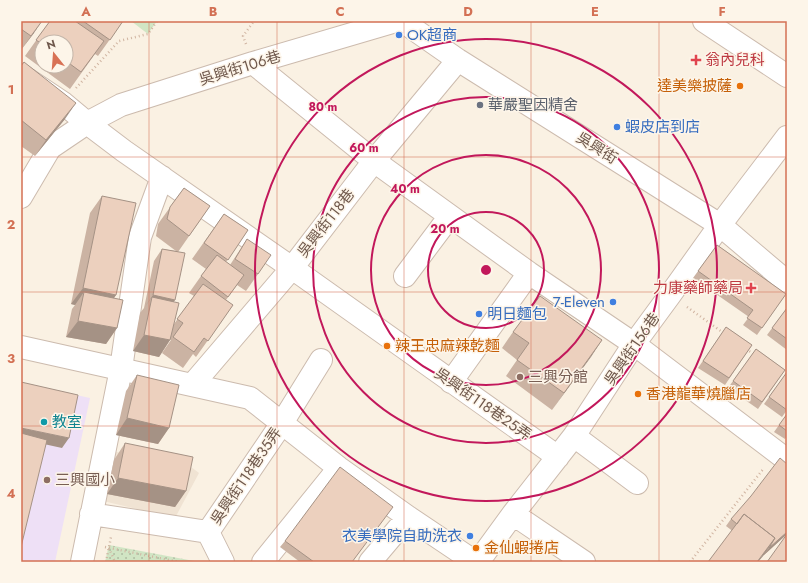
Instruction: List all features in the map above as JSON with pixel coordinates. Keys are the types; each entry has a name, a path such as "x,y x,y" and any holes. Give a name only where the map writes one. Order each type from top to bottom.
{"street":[{"name":"吳興街106巷","path":"21,197 50,148 87,123 121,105 253,63 396,21"},
{"name":"吳興街","path":"402,21 458,60 720,226 787,282"},
{"path":"704,21 787,76"},
{"name":"吳興街118巷","path":"193,384 292,268 374,161 458,60"},
{"path":"253,63 374,161 529,273 634,344 781,457"},
{"name":"吳興街118巷25弄","path":"21,75 63,103 124,151 558,457"},
{"name":"吳興街156巷","path":"478,562 513,514 574,436 634,344 787,137"},
{"path":"82,562 121,369 140,237 162,177"},
{"path":"405,276 450,216"},
{"path":"451,382 529,273"},
{"name":"吳興街118巷35弄","path":"21,347 193,384 250,398 282,423 208,532"},
{"path":"322,360 282,423 339,468 475,562"},
{"path":"574,436 637,483"},
{"path":"263,562 339,468"},
{"path":"91,514 208,532 223,562"},
{"path":"513,514 584,562"},
{"path":"370,562 408,516"}],"path":[{"path":"63,103 120,41 148,34 157,21"},
{"path":"670,295 728,337"},
{"path":"742,346 761,360"},
{"path":"690,562 781,457"},
{"path":"106,562 109,548"},
{"path":"109,548 115,562"},
{"path":"109,548 179,562"}],"shaded area":[{"name":"三興國小","path":"21,383 90,398 55,562 21,562"},
{"path":"111,451 187,464 199,473 175,518 103,501"}],"green space":[{"path":"131,21 157,21 148,34"},
{"path":"109,545 194,561 195,562 105,562"}],"building":[{"path":"21,21 42,21 31,36 21,29"},
{"path":"50,21 75,21 104,41 81,72 74,67 74,34 40,34"},
{"path":"83,21 123,21 110,40"},
{"path":"24,62 34,70 34,74 39,74 76,103 46,140 21,120 21,66"},
{"path":"184,188 210,206 189,236 167,219 170,207"},
{"path":"102,196 136,203 116,295 83,288"},
{"path":"224,214 248,230 228,260 204,243"},
{"path":"247,239 271,255 258,274 235,259"},
{"path":"717,245 786,294 762,328 747,318 753,310 698,271"},
{"path":"162,249 185,253 175,300 153,295"},
{"path":"217,255 244,275 228,297 201,276"},
{"path":"203,284 233,305 208,341 204,338 194,352 173,337 183,323 177,319"},
{"path":"84,292 123,300 117,328 78,321"},
{"path":"540,296 602,340 564,393 517,360 529,343 513,332"},
{"path":"152,297 179,303 170,340 144,335"},
{"path":"787,308 787,339 772,328"},
{"path":"726,327 752,345 729,378 703,361"},
{"path":"756,349 785,370 762,402 733,381"},
{"path":"787,372 787,410 769,397"},
{"path":"137,375 179,385 169,428 127,418"},
{"name":"教室","path":"21,382 78,395 69,438 21,428"},
{"path":"787,414 787,431 779,425"},
{"path":"21,433 47,440 21,547"},
{"path":"125,443 193,457 186,491 118,478"},
{"path":"780,458 787,464 787,532 769,548 775,538 744,514 737,524 731,519"},
{"path":"340,467 393,507 352,562 314,562 285,541"},
{"path":"744,514 775,538 757,562 708,562"},
{"path":"787,534 787,562 767,562"}],"place":[{"name":"OK超商","path":"399,35"},
{"name":"翁內兒科","path":"696,60"},
{"name":"達美樂披薩","path":"740,86"},
{"name":"華嚴聖因精舍","path":"480,105"},
{"name":"蝦皮店到店","path":"617,127"},
{"name":"力康藥師藥局","path":"751,288"},
{"name":"7-Eleven","path":"613,302"},
{"name":"明日麵包","path":"479,314"},
{"name":"辣王忠麻辣乾麵","path":"387,346"},
{"name":"三興分館","path":"520,377"},
{"name":"香港龍華燒臘店","path":"638,394"},
{"name":"教室","path":"44,422"},
{"name":"三興國小","path":"47,480"},
{"name":"衣美學院自助洗衣","path":"470,536"},
{"name":"金仙蝦捲店","path":"476,548"}]}
